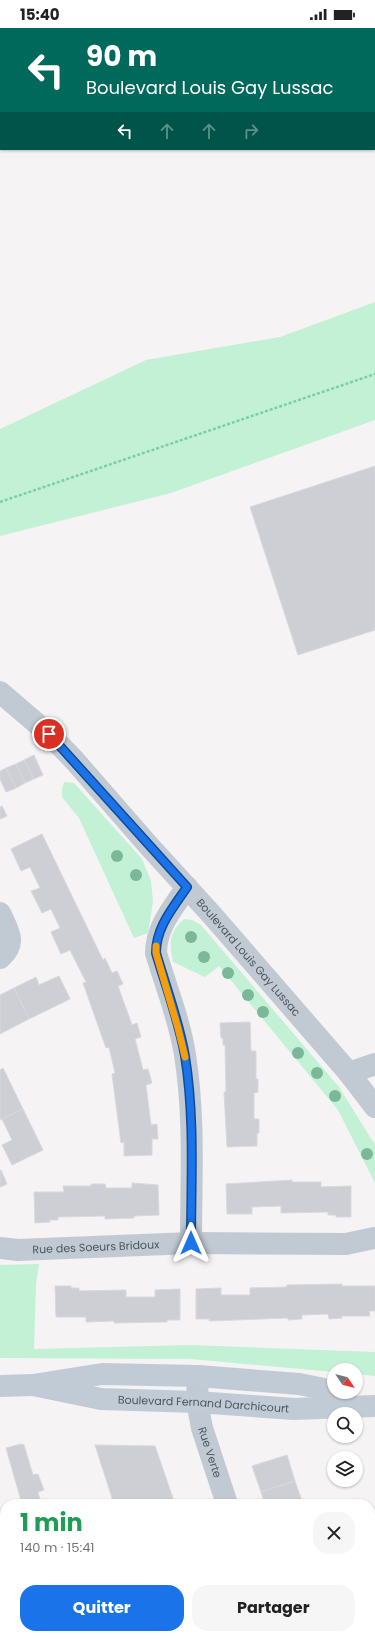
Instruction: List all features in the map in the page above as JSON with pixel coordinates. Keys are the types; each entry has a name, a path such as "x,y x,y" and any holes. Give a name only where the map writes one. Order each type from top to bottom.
{"main road":[{"name":"Boulevard Fernand Darchicourt","path":"0,1386 33,1385 102,1374 198,1376 299,1384 327,1390"},
{"name":"Boulevard Fernand Darchicourt","path":"33,1385 101,1399 197,1402 294,1409 375,1406"},
{"path":"363,1397 375,1399"}],"street":[{"name":"Boulevard Louis Gay Lussac","path":"0,692 49,734 187,887 349,1073 375,1107"},
{"path":"187,887 162,925 156,943 156,953 185,1054 188,1078 191,1118 191,1243"},
{"path":"0,913 11,936 11,941 8,950 0,958"},
{"path":"349,1073 375,1064"},
{"name":"Rue des Soeurs Bridoux","path":"0,1248 18,1250 191,1243 346,1244 374,1238"},
{"name":"Rue Verte","path":"198,1376 197,1402 202,1428 225,1499"}],"path":[{"path":"0,502 375,374"}],"green space":[{"path":"375,302 375,420 171,493 0,536 0,429 146,360 280,337"},
{"path":"64,782 74,783 142,859 151,881 153,902 148,933 134,938 79,818 62,797"},
{"path":"184,919 192,920 201,925 339,1087 375,1145 375,1183 338,1110 219,966 205,977 173,962 171,938 175,929"},
{"path":"39,1264 36,1284 34,1349 191,1345 375,1352 375,1376 363,1375 363,1363 327,1363 327,1371 191,1359 0,1358 0,1265"}],"building":[{"path":"375,466 375,630 298,655 250,507"},
{"path":"34,755 43,775 34,779 24,760"},
{"path":"24,760 34,779 25,783 16,764"},
{"path":"16,764 25,783 16,788 6,768"},
{"path":"6,768 16,788 6,792 0,779 0,771"},
{"path":"2,806 7,816 0,819 0,807"},
{"path":"42,834 103,960 105,958 112,973 117,971 123,984 118,986 132,1025 137,1023 141,1037 135,1039 143,1070 148,1069 152,1083 146,1085 151,1125 157,1124 158,1139 152,1139 152,1155 124,1156 124,1142 121,1143 112,1074 115,1073 109,1047 106,1048 83,983 86,982 70,950 61,954 51,932 60,928 51,909 42,913 31,891 40,888 30,867 21,871 11,849"},
{"path":"59,976 70,999 29,1019 14,988 36,977 39,985"},
{"path":"14,988 29,1019 0,1034 0,995"},
{"path":"250,1022 251,1051 256,1051 256,1079 258,1079 258,1092 254,1093 254,1119 259,1119 257,1146 227,1147 224,1092 226,1092 225,1045 223,1045 223,1038 221,1038 220,1023"},
{"path":"3,1068 23,1109 0,1120 0,1070"},
{"path":"23,1109 43,1150 12,1165 2,1145 12,1140 2,1119"},
{"path":"1,1170 7,1184 0,1187 0,1171"},
{"path":"292,1180 292,1182 321,1182 321,1187 351,1186 351,1217 336,1217 336,1215 328,1215 328,1212 281,1213 281,1206 252,1207 252,1214 227,1214 226,1184"},
{"path":"132,1183 158,1185 159,1215 105,1219 105,1216 58,1217 58,1220 35,1223 34,1192 64,1192 63,1186 91,1186 91,1184 105,1184 106,1188 132,1188"},
{"path":"342,1284 342,1286 375,1286 375,1311 369,1311 370,1316 342,1316 342,1318 329,1319 328,1314 302,1315 302,1319 288,1320 288,1318 209,1321 210,1319 196,1319 196,1289 221,1288 221,1295 250,1295 250,1288 287,1287 287,1285"},
{"path":"55,1286 71,1286 71,1288 79,1288 79,1291 126,1290 126,1297 155,1297 155,1290 180,1289 180,1320 167,1320 167,1322 114,1323 114,1321 86,1322 86,1317 56,1317"},
{"path":"21,1444 24,1445 33,1475 38,1474 44,1490 38,1492 40,1499 21,1499 6,1448"},
{"path":"95,1445 155,1446 173,1499 112,1499"},
{"path":"287,1455 295,1481 261,1492 252,1466"},
{"path":"295,1481 301,1499 263,1499 261,1492"}],"slow traffic":[{"path":"156,946 156,953 185,1057"}],"route":[{"path":"49,734 75,761 187,887 162,925 156,943 156,953 185,1054 188,1078 192,1153 191,1243"}]}
